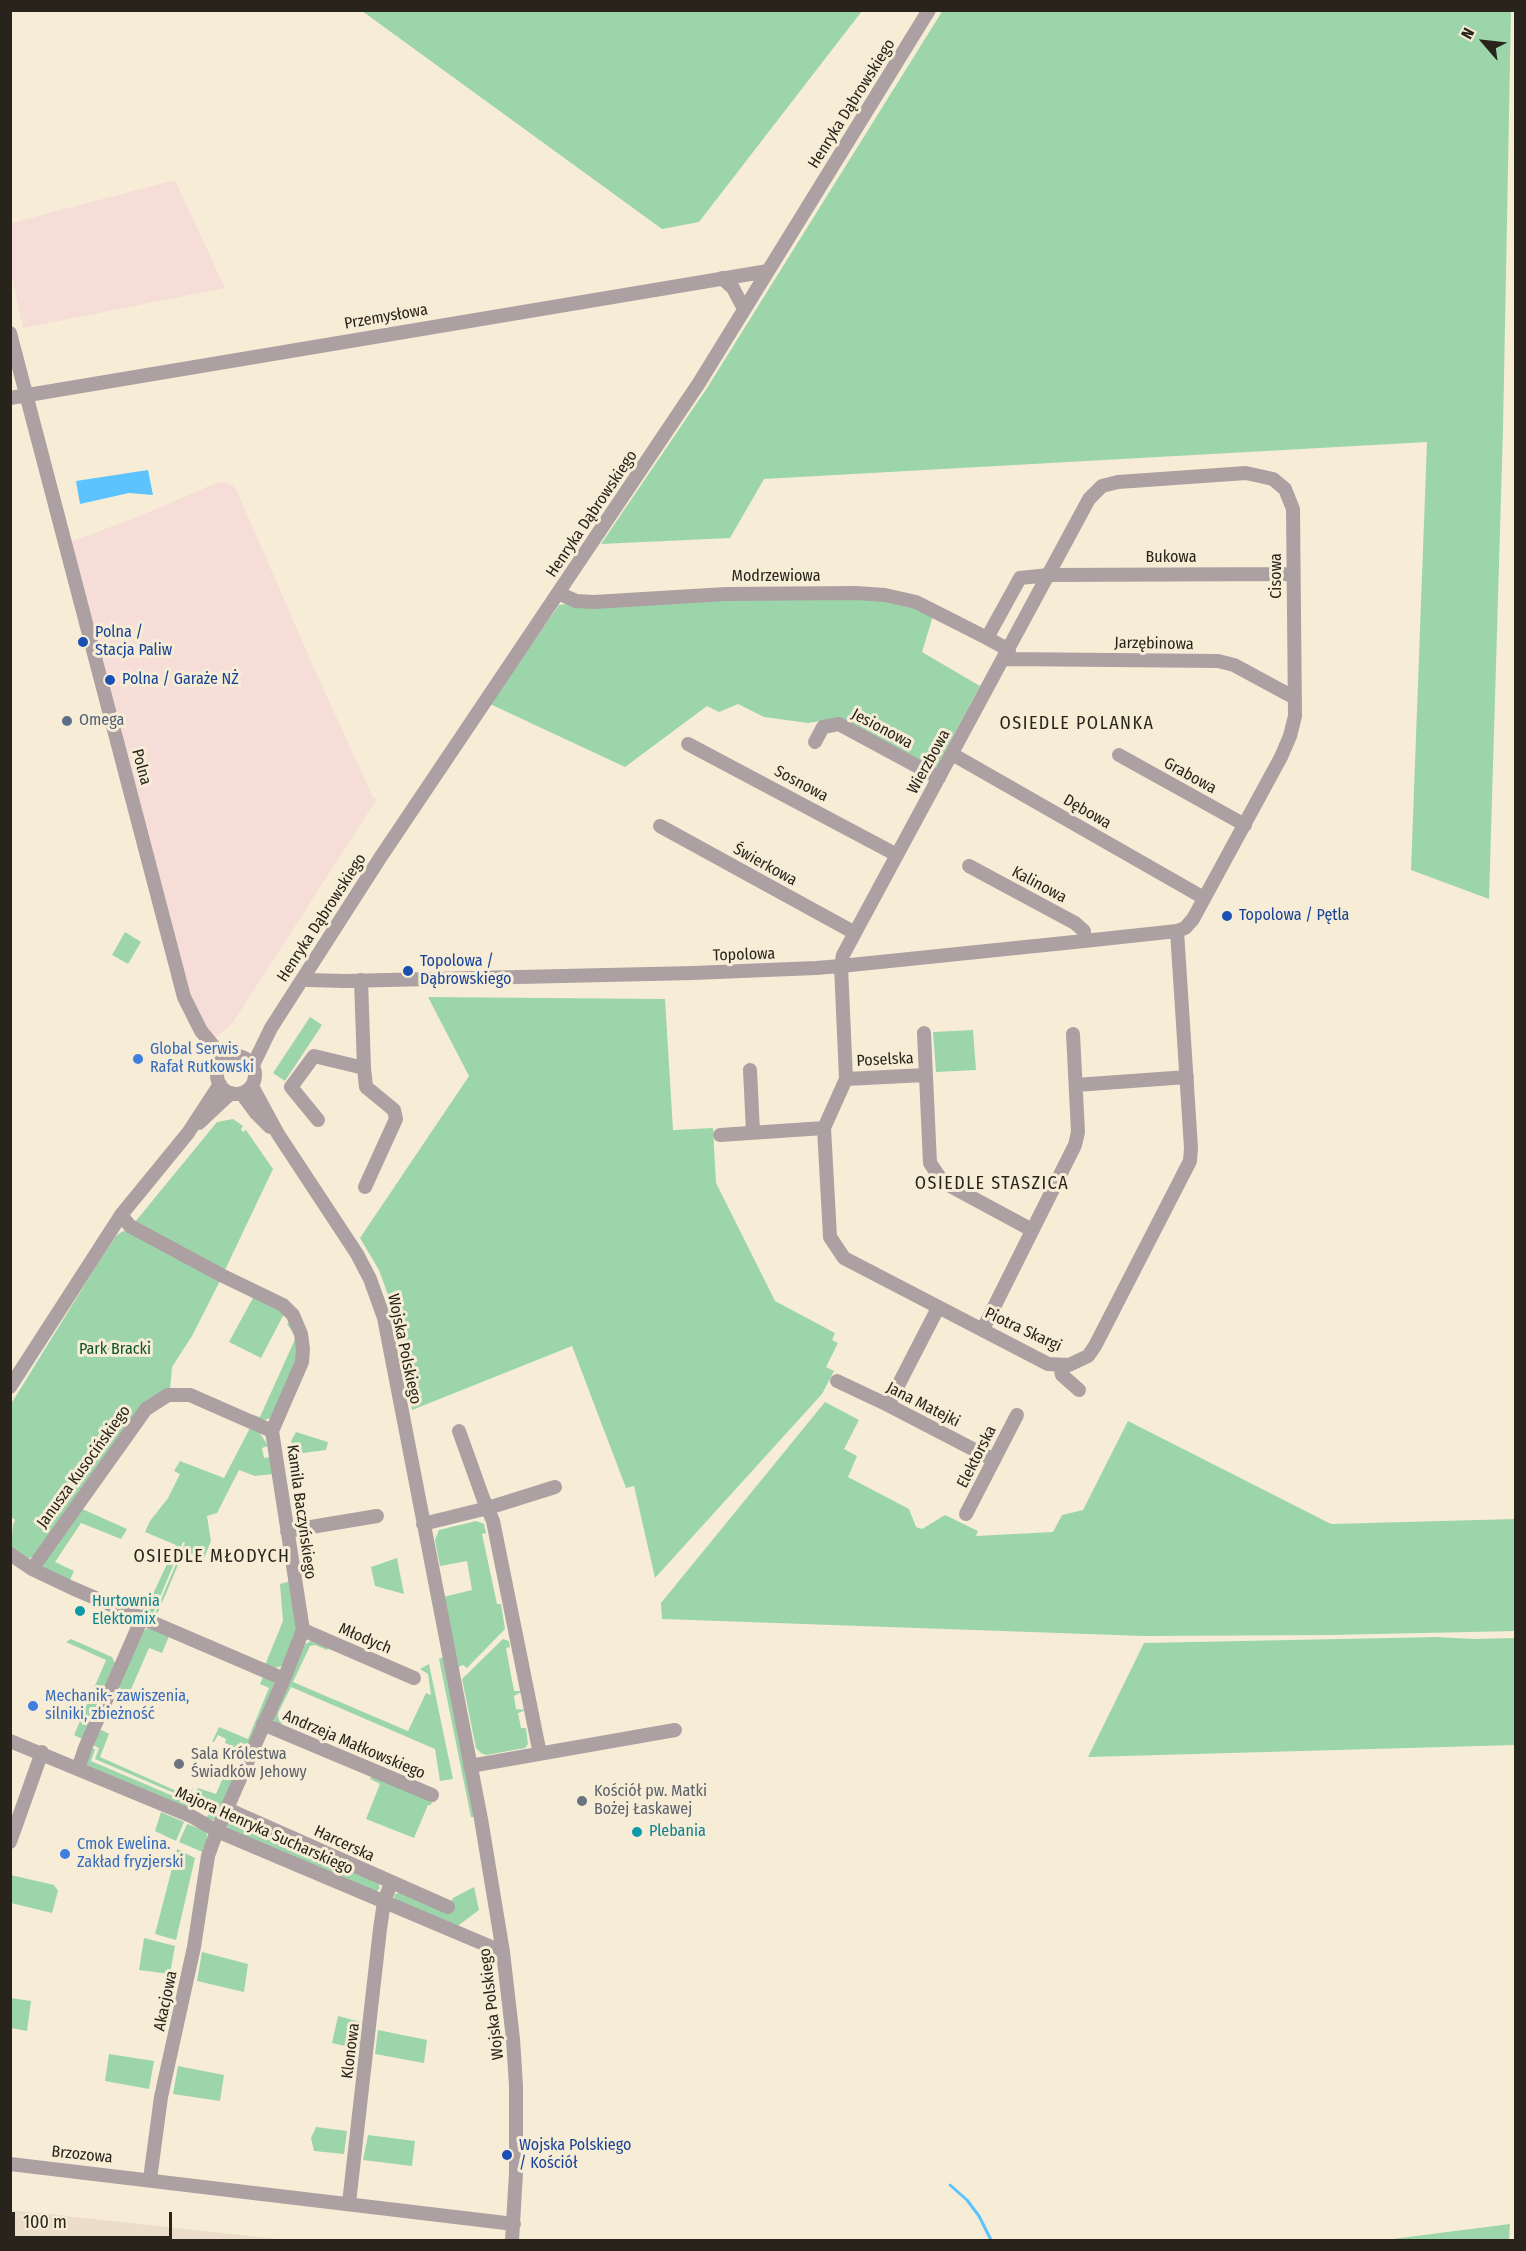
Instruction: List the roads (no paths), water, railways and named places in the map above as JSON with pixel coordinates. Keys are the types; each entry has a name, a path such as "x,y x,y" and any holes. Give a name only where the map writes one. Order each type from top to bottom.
{"street":[{"name":"Henryka Dąbrowskiego","path":"248,1061 460,737 699,383 929,10"},
{"name":"Przemysłowa","path":"10,398 768,271"},
{"path":"722,278 733,288 744,309"},
{"name":"Polna","path":"10,333 184,997 197,1026 225,1060"},
{"name":"Cisowa","path":"1049,575 1089,499 1102,486 1118,482 1246,474 1273,479 1285,489 1293,509 1295,698 1290,736 1245,825 1190,924 1181,929"},
{"name":"Bukowa","path":"987,638 1020,578 1049,575 1293,574"},
{"name":"Wierzbowa","path":"841,966 843,955 1049,575"},
{"name":"Modrzewiowa","path":"558,593 576,602 726,594 856,593 885,595 916,602 987,638 1007,655"},
{"name":"Jarzębinowa","path":"1007,655 1218,661 1234,665 1295,698"},
{"name":"Jesionowa","path":"815,742 823,727 839,724 939,778"},
{"name":"Sosnowa","path":"688,744 897,855"},
{"name":"Dębowa","path":"952,754 1204,898"},
{"name":"Grabowa","path":"1119,755 1245,825"},
{"name":"Świerkowa","path":"660,826 855,933"},
{"name":"Kalinowa","path":"969,866 1075,923 1084,931 1084,941"},
{"name":"Topolowa","path":"303,978 312,981 693,973 841,966 1181,929"},
{"name":"Piotra Skargi","path":"841,966 846,1079 824,1128 831,1237 844,1258 1048,1364 1060,1366 1076,1362 1091,1352 1190,1161 1181,929"},
{"path":"361,980 366,1087 394,1110 396,1119 365,1187"},
{"path":"924,1033 930,1163 943,1182 1032,1230"},
{"path":"983,1329 1075,1145 1078,1132 1073,1034"},
{"path":"10,1386 14,1371 121,1215 188,1133 220,1084 218,1071 225,1060 236,1056 248,1061 255,1076 242,1091 188,1133"},
{"path":"318,1120 291,1087 314,1056 364,1068"},
{"path":"750,1070 753,1132"},
{"name":"Poselska","path":"846,1079 925,1075"},
{"path":"1076,1085 1187,1077"},
{"path":"220,1084 242,1091"},
{"name":"Wojska Polskiego","path":"242,1091 256,1113 278,1134 357,1254 377,1297 386,1329 470,1766 503,1952 516,2078 512,2241"},
{"path":"720,1135 824,1128"},
{"name":"Kamila Baczyńskiego","path":"121,1215 130,1226 283,1305 293,1316 301,1334 302,1362 272,1431 303,1630"},
{"path":"888,1405 938,1308"},
{"path":"1060,1366 1062,1376 1079,1390"},
{"name":"Jana Matejki","path":"837,1381 994,1460"},
{"name":"Janusza Kusocińskiego","path":"32,1569 146,1409 168,1395 190,1395 272,1431"},
{"name":"Elektorska","path":"966,1514 1017,1415"},
{"path":"459,1431 493,1521 540,1754"},
{"path":"423,1524 555,1488"},
{"path":"287,1531 377,1516"},
{"path":"10,1554 32,1569 284,1678"},
{"path":"78,1769 142,1618"},
{"path":"217,1831 303,1630"},
{"name":"Młodych","path":"303,1630 414,1678"},
{"name":"Andrzeja Małkowskiego","path":"264,1725 432,1796"},
{"path":"470,1766 675,1730"},
{"name":"Majora Henryka Sucharskiego","path":"10,1741 42,1752 191,1816 217,1831 503,1952"},
{"path":"10,1842 42,1752"},
{"name":"Harcerska","path":"227,1809 448,1907"},
{"name":"Akacjowa","path":"150,2180 161,2097 194,1947 208,1856 217,1831"},
{"name":"Klonowa","path":"349,2204 384,1902 391,1883"},
{"name":"Brzozowa","path":"10,2164 514,2224"}],"water":[{"path":"148,470 153,495 129,493 80,504 76,481"}],"waterway":[{"path":"950,2185 967,2200 979,2216 991,2240"}],"place":[{"name":"Polna / Stacja Paliw","path":"83,642"},
{"name":"Polna / Garaże NŻ","path":"110,680"},
{"name":"Omega","path":"67,721"},
{"name":"Topolowa / Pętla","path":"1227,916"},
{"name":"Topolowa / Dąbrowskiego","path":"408,971"},
{"name":"Global Serwis Rafał Rutkowski","path":"138,1059"},
{"name":"Hurtownia Elektomix","path":"80,1611"},
{"name":"Mechanik- zawiszenia, silniki, zbieżność","path":"33,1706"},
{"name":"Sala Królestwa Świadków Jehowy","path":"179,1764"},
{"name":"Kościół pw. Matki Bożej Łaskawej","path":"582,1801"},
{"name":"Plebania","path":"637,1832"},
{"name":"Cmok Ewelina. Zakład fryzjerski","path":"65,1854"},
{"name":"Wojska Polskiego / Kościół","path":"507,2155"}],"district":[{"name":"OSIEDLE POLANKA","path":"1077,724"},
{"name":"OSIEDLE STASZICA","path":"992,1184"},
{"name":"OSIEDLE MŁODYCH","path":"212,1557"}],"park label":[{"name":"Park Bracki","path":"115,1350"}]}
